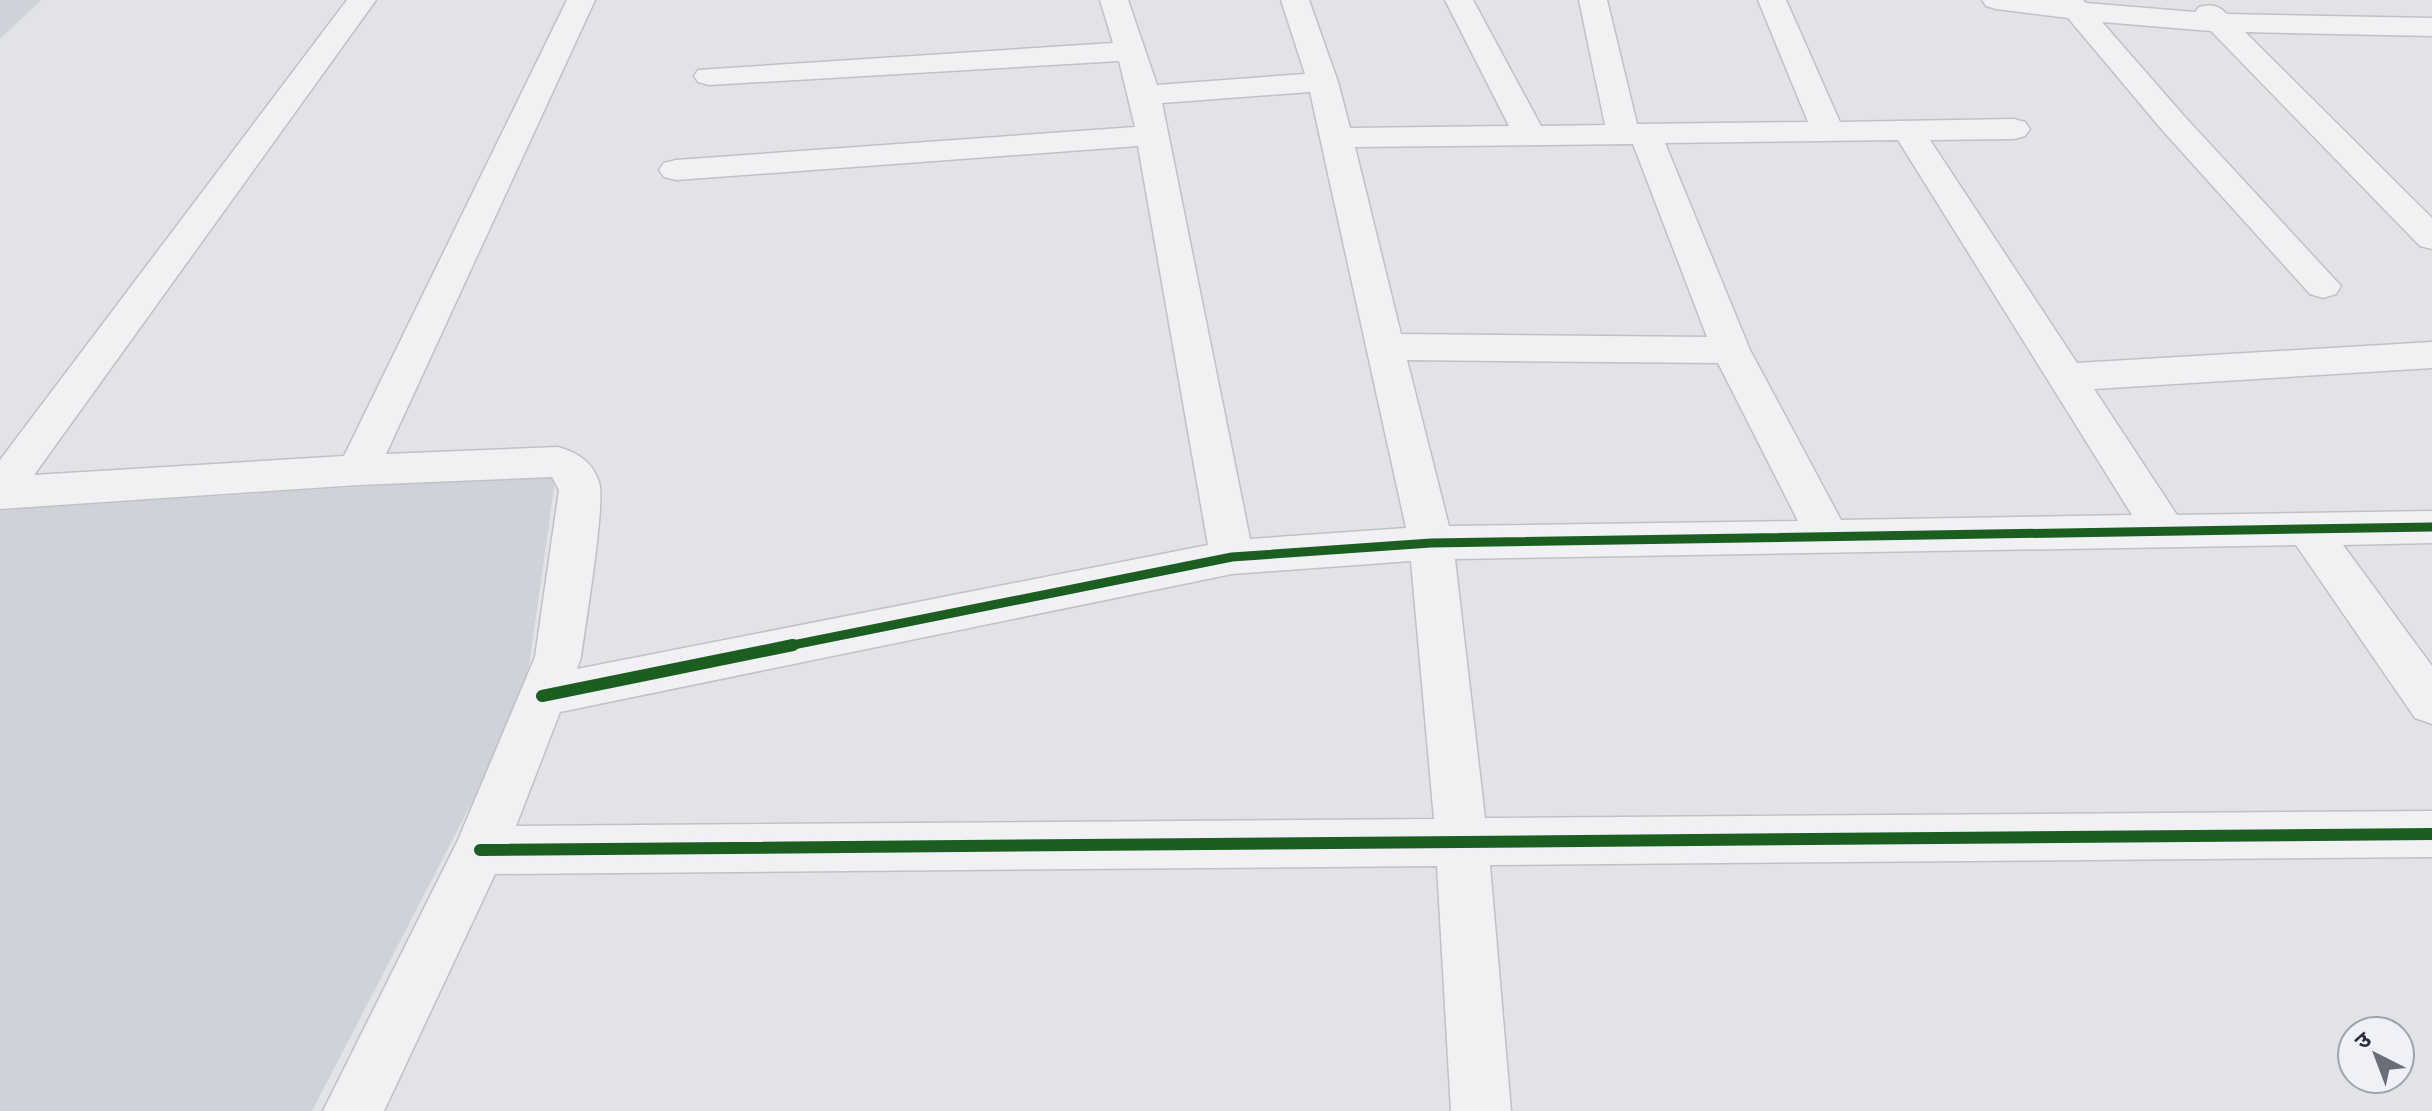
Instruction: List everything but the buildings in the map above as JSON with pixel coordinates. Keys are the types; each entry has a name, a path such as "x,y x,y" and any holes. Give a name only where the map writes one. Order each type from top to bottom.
{"street":[{"path":"0,492 362,0"},
{"path":"358,470 581,0"},
{"path":"1114,0 1145,95 1232,557"},
{"path":"1295,0 1323,82 1431,543 1462,842 1481,1111"},
{"path":"1459,0 1530,135"},
{"path":"1593,0 1634,134 1731,350 1829,538"},
{"path":"1772,0 1828,131"},
{"path":"1996,0 2432,27"},
{"path":"2421,0 2432,10"},
{"path":"2072,6 2174,124 2323,286"},
{"path":"2208,12 2432,238"},
{"path":"709,76 1129,51"},
{"path":"1145,95 1323,82"},
{"path":"1336,138 2014,129"},
{"path":"1908,130 2164,530"},
{"path":"676,170 1152,135"},
{"path":"1386,347 1731,350"},
{"path":"2066,377 2432,355"},
{"path":"0,492 358,470 558,462 571,467 580,490 558,657 480,850 353,1111"},
{"path":"2306,527 2432,704"},
{"path":"542,696 1232,557 1431,543 2432,527"},
{"path":"480,850 2432,834"}],"shaded area":[{"path":"0,0 41,0 0,39"},
{"path":"556,474 524,702 312,1111 0,1111 0,510"}],"cycle path":[{"path":"542,696 1232,557 1431,543 2432,527"},
{"path":"480,850 2432,834"}]}
